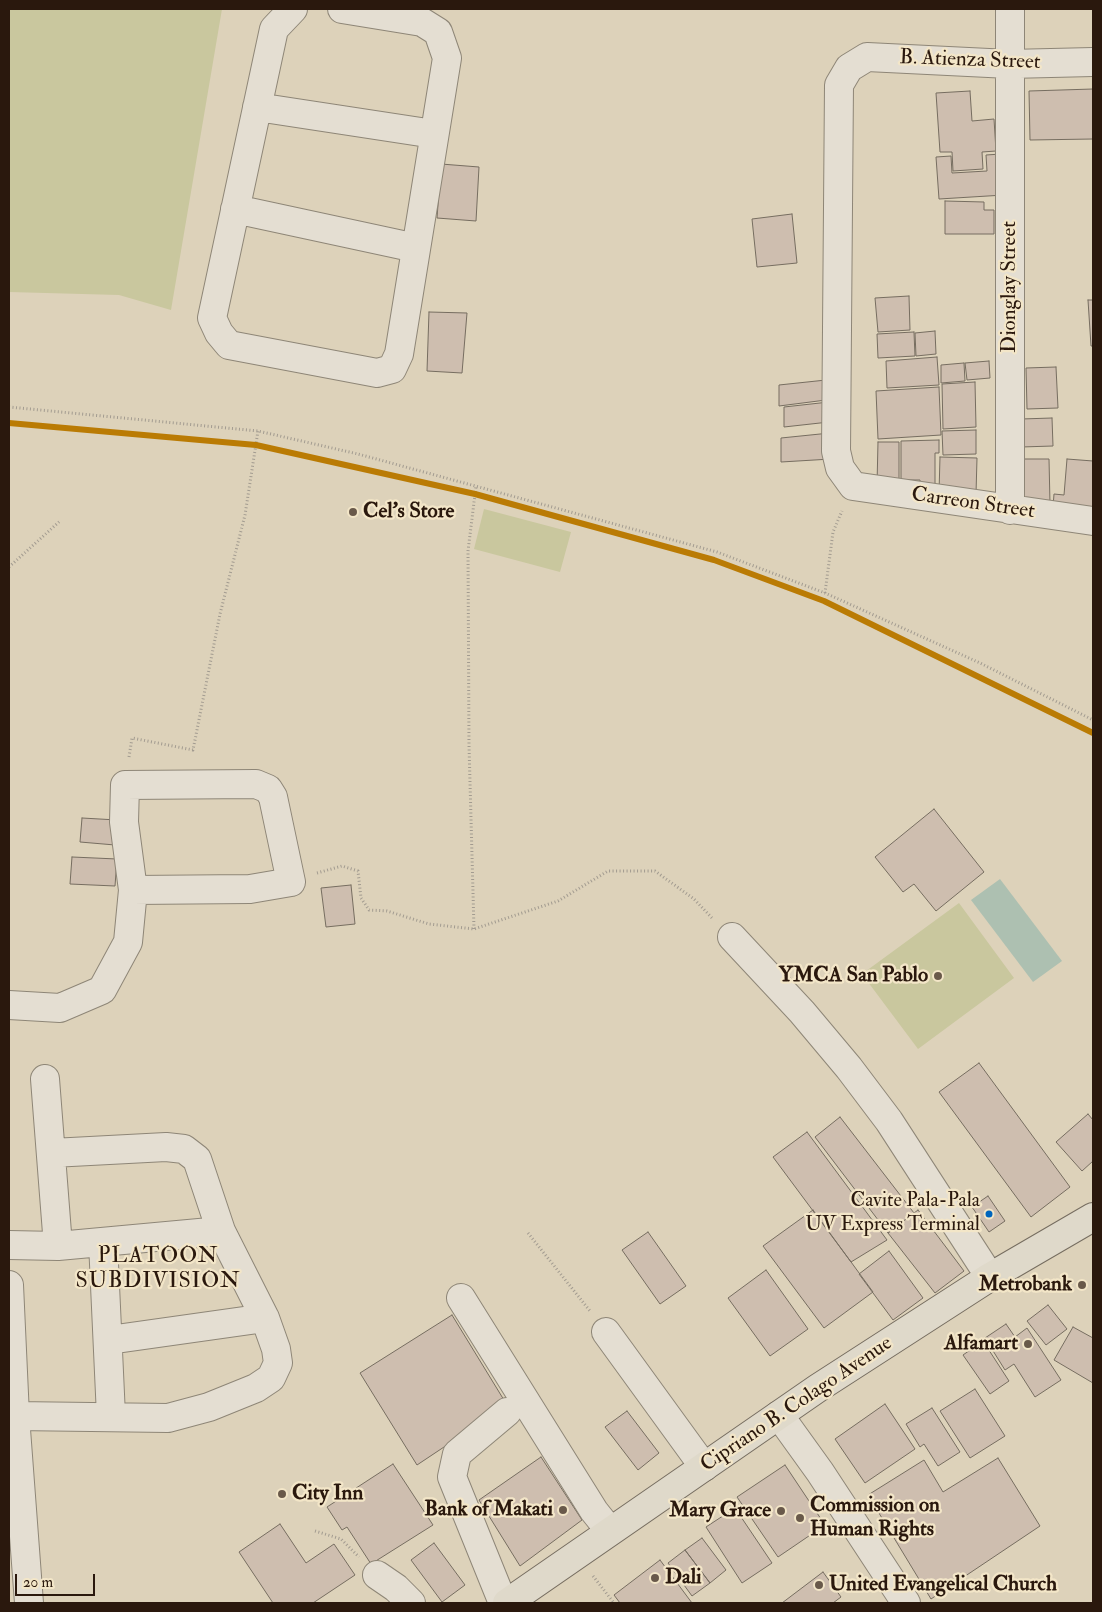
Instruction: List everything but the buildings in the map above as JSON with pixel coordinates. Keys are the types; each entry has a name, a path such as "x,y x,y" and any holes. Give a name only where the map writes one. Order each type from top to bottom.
{"main road":[{"name":"Cipriano B. Colago Avenue","path":"505,1603 779,1414 990,1277 1093,1217"}],"street":[{"path":"293,9 274,29 212,318 219,333 229,345 377,373 392,369 399,354 447,58 438,32 422,22 342,9"},
{"name":"Dionglay Street","path":"1010,9 1010,510"},
{"name":"B. Atienza Street","path":"853,486 840,468 836,451 839,85 850,68 868,57 1009,64 1093,62"},
{"path":"257,107 434,134"},
{"path":"236,209 416,248"},
{"name":"Carreon Street","path":"853,486 1093,521"},
{"path":"9,1005 60,1008 102,990 128,942 133,890 124,822 126,785 256,784 268,789 273,797 290,882 250,888 133,890"},
{"path":"732,937 802,1012 849,1068 889,1121 990,1277"},
{"path":"46,1079 58,1246"},
{"path":"15,1416 168,1418 209,1407 256,1388 271,1378 278,1363 276,1349 265,1318 221,1231 197,1159 184,1149 166,1147 52,1153"},
{"path":"9,1245 58,1246 221,1231"},
{"path":"103,1242 111,1416"},
{"path":"9,1285 15,1416 29,1603"},
{"path":"461,1298 594,1511 610,1531"},
{"path":"109,1340 265,1318"},
{"path":"606,1332 704,1467"},
{"path":"505,1603 452,1477 457,1454 507,1412"},
{"path":"779,1414 820,1472 906,1603"},
{"path":"377,1575 396,1588 411,1603"}],"path":[{"path":"9,407 258,431 358,454 717,552 825,593 980,663 1093,720"},
{"path":"126,785 132,738 193,750 220,614 245,515 258,431"},
{"path":"474,929 469,745 468,551 476,486"},
{"path":"825,593 834,532 853,486"},
{"path":"9,567 60,521"},
{"path":"290,882 342,866 358,871 361,898 369,910 387,911 429,924 474,929 558,901 608,871 655,871 694,899 732,937"},
{"path":"528,1233 606,1332"},
{"path":"315,1531 341,1539 377,1575"},
{"path":"576,1555 614,1603"}],"shaded area":[{"path":"9,9 222,9 171,310 119,295 9,292"},
{"path":"484,509 571,532 560,572 474,549"},
{"path":"1000,879 1062,961 1033,982 971,900"},
{"name":"YMCA San Pablo","path":"959,903 1014,978 918,1049 862,974"}],"transit line":[{"path":"9,423 256,445 475,494 714,560 824,601 1093,733"}],"place":[{"name":"Cel's Store","path":"353,512"},
{"name":"YMCA San Pablo","path":"938,976"},
{"name":"Cavite Pala-Pala UV Express Terminal","path":"989,1214"},
{"name":"Metrobank","path":"1082,1285"},
{"name":"Alfamart","path":"1028,1344"},
{"name":"City Inn","path":"282,1494"},
{"name":"Bank of Makati","path":"563,1510"},
{"name":"Mary Grace","path":"781,1511"},
{"name":"Commission on Human Rights","path":"800,1518"},
{"name":"Dali","path":"655,1578"},
{"name":"United Evangelical Church","path":"819,1585"}],"district":[{"name":"PLATOON SUBDIVISION","path":"158,1270"}]}
